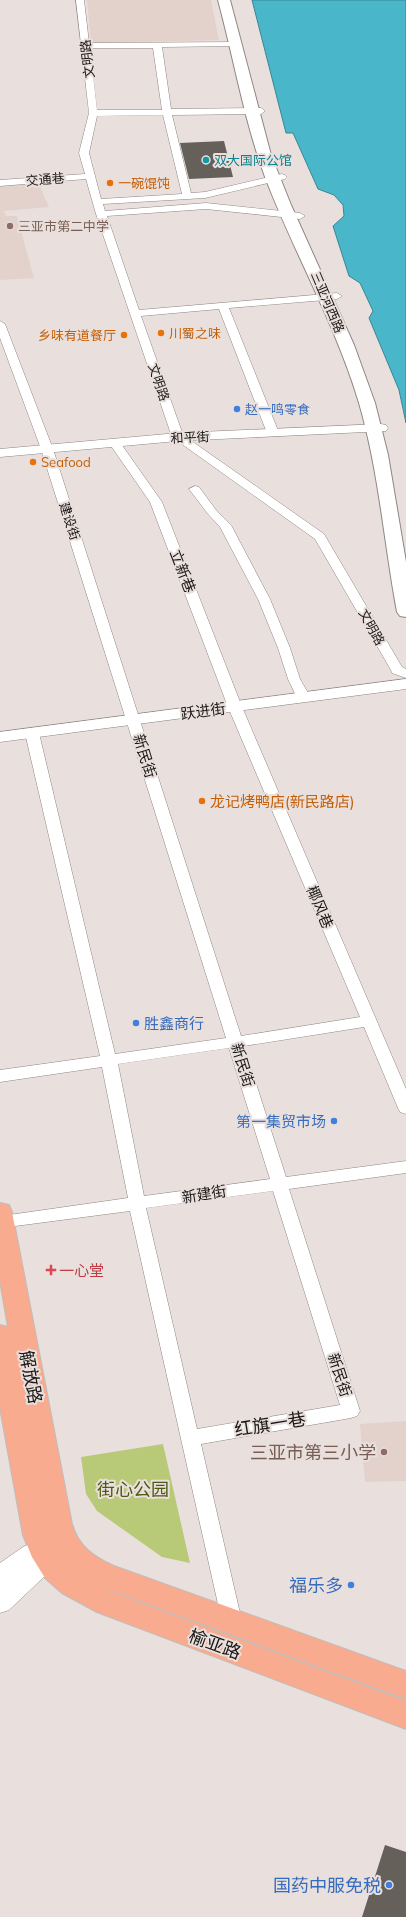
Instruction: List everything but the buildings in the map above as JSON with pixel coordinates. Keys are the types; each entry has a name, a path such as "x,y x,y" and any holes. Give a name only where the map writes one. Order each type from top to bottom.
{"main road":[{"name":"三亚河西路","path":"224,0 256,111"},
{"name":"三亚河西路","path":"235,0 256,111 258,140 332,297 370,387 406,612"},
{"name":"三亚河西路","path":"377,428 406,567"},
{"name":"解放路","path":"1,1217 58,1524 51,1550"},
{"name":"解放路","path":"0,1336 32,1512 51,1550"},
{"name":"榆亚路","path":"51,1550 80,1562 94,1570 406,1685"},
{"name":"榆亚路","path":"51,1550 56,1572 66,1581 82,1591 106,1603 406,1715"}],"street":[{"name":"文明路","path":"80,0 93,113 84,153 97,202 178,437 320,537 397,670 406,674"},
{"path":"85,46 236,44"},
{"path":"157,45 166,112 187,196"},
{"path":"93,113 256,111"},
{"name":"交通巷","path":"0,183 90,176"},
{"path":"97,202 205,195 277,178"},
{"path":"102,214 206,206 295,216"},
{"path":"136,313 332,297"},
{"path":"223,306 273,433"},
{"name":"建设街","path":"0,324 47,449 134,720"},
{"name":"和平街","path":"0,453 178,437 377,428"},
{"name":"立新巷","path":"115,442 156,502 235,707"},
{"path":"195,489 212,512 225,525 264,599 284,648 294,679 304,698"},
{"name":"跃进街","path":"0,737 406,684"},
{"name":"椰风巷","path":"235,707 406,1108"},
{"name":"新民街","path":"134,720 351,1411"},
{"path":"32,733 109,1060 137,1204 232,1622"},
{"path":"0,1076 369,1021"},
{"name":"新建街","path":"1,1217 137,1204 279,1182 406,1167"},
{"name":"红旗一巷","path":"190,1438 351,1411"},
{"path":"0,1578 22,1560 51,1550"},
{"path":"0,1602 51,1550"}],"shaded area":[{"path":"87,0 211,0 219,40 91,43"},
{"name":"三亚市第二中学","path":"38,182 49,207 4,211 6,216 17,216 34,278 0,280 0,185"},
{"name":"三亚市第三小学","path":"406,1421 406,1481 365,1482 360,1424"}],"green space":[{"name":"街心公园","path":"163,1444 190,1563 162,1557 97,1511 86,1494 81,1457"}],"water":[{"path":"252,0 406,0 406,423 399,390 369,318 373,311 360,283 349,276 333,226 344,216 343,205 334,195 318,189 293,133 286,133"}],"place":[{"name":"双大国际公馆","path":"206,160"},
{"name":"一碗馄饨","path":"110,183"},
{"name":"三亚市第二中学","path":"10,226"},
{"name":"川蜀之味","path":"161,333"},
{"name":"乡味有道餐厅","path":"124,335"},
{"name":"赵一鸣零食","path":"237,409"},
{"name":"Seafood","path":"33,462"},
{"name":"龙记烤鸭店(新民路店)","path":"202,801"},
{"name":"胜鑫商行","path":"136,1023"},
{"name":"第一集贸市场","path":"334,1121"},
{"name":"一心堂","path":"51,1270"},
{"name":"三亚市第三小学","path":"384,1452"},
{"name":"福乐多","path":"351,1585"},
{"name":"国药中服免税","path":"389,1885"}]}
